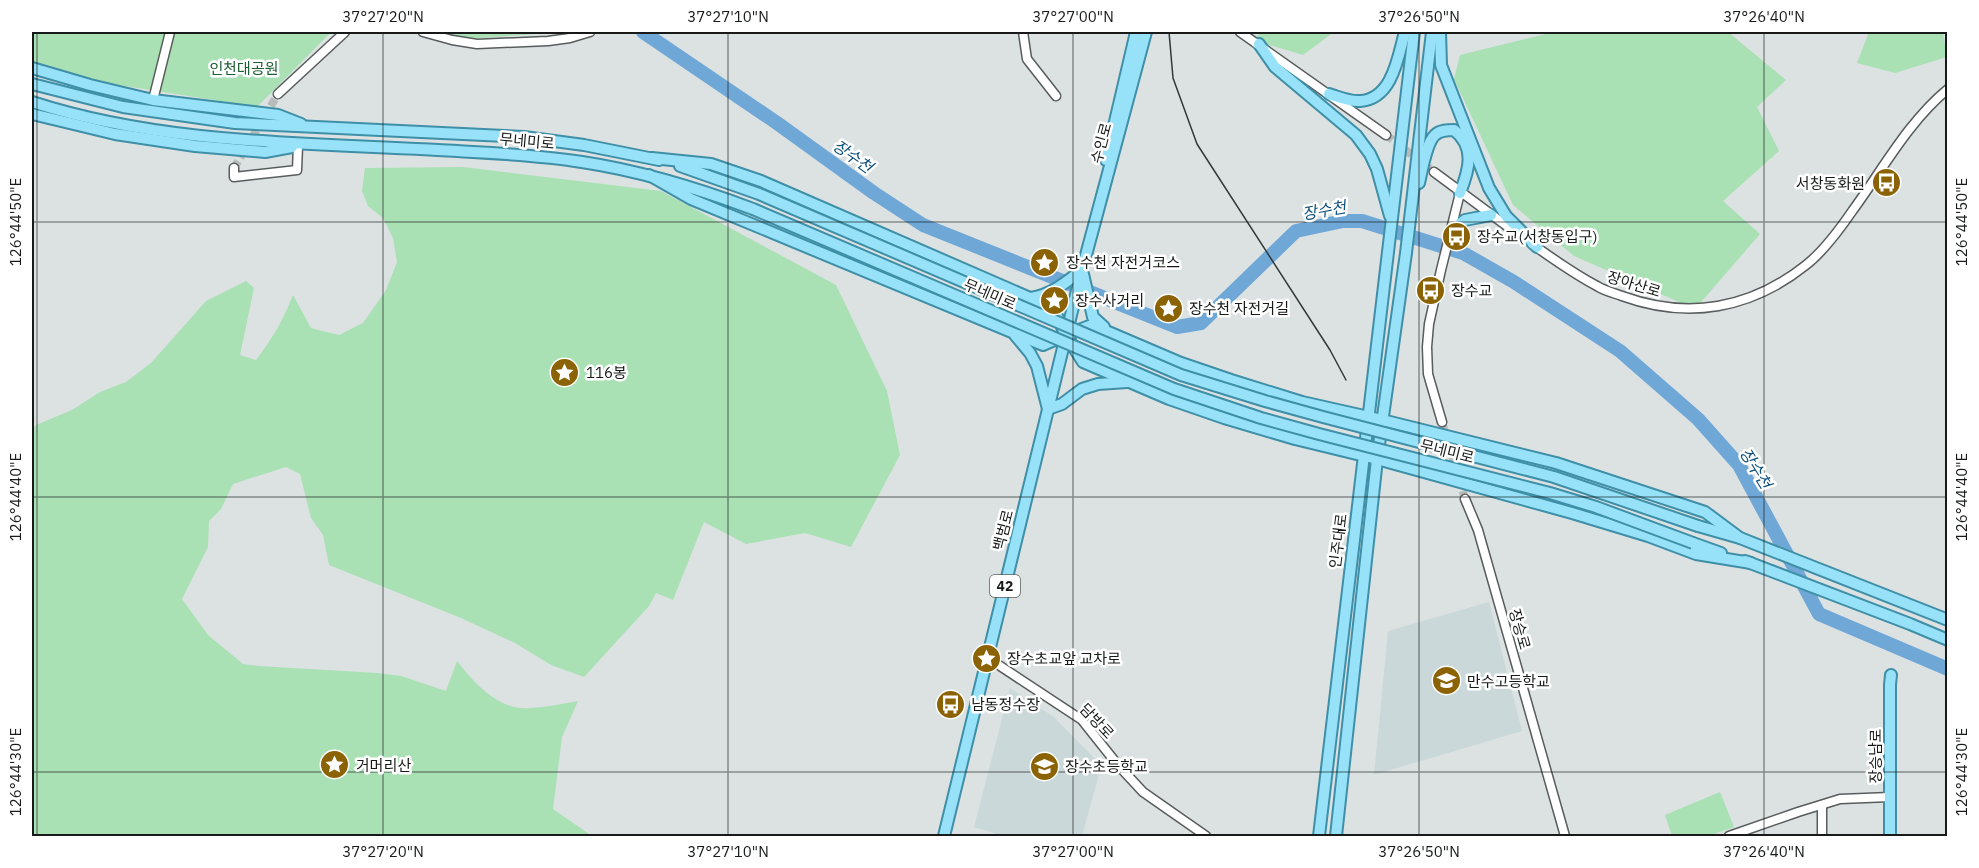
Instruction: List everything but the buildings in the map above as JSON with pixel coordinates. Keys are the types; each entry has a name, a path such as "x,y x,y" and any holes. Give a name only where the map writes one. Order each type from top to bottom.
{"main road":[{"name":"수인로","path":"1066,335 1136,32"},
{"name":"수인로","path":"1083,267 1146,32"},
{"path":"1329,94 1352,101 1377,96 1390,81 1405,32"},
{"path":"1391,219 1414,32"},
{"path":"1409,224 1432,32"},
{"path":"1440,32 1441,64 1489,188 1506,216 1538,248"},
{"path":"1259,44 1275,67 1356,135 1370,154 1377,170 1391,219"},
{"path":"32,68 153,100 278,115 310,127"},
{"name":"무네미로","path":"32,84 123,107 235,123 524,137 584,145 652,158 759,194 1181,375 1304,412 1554,477 1754,543 1947,620"},
{"name":"무네미로","path":"32,102 121,124 183,134 234,140 522,155 583,162 649,175 702,190 753,209 1174,389 1261,418 1596,507 1751,563 1947,640"},
{"path":"32,114 115,134 195,146 265,152 310,143"},
{"path":"1409,224 1430,143 1435,135 1444,130 1454,130 1461,135 1470,157 1468,173 1460,193"},
{"path":"652,158 711,164 761,181 1053,308 1083,362 1169,399 1294,439 1377,459 1572,513 1648,536 1696,554 1751,563"},
{"path":"649,175 691,199 1043,345 1092,325 1181,363 1302,402 1556,463 1705,512 1740,538"},
{"path":"1450,235 1465,220 1491,215"},
{"name":"인주대로","path":"1319,837 1391,219"},
{"name":"인주대로","path":"1336,837 1377,459 1409,224"},
{"path":"1031,298 1044,296 1058,289 1083,267"},
{"path":"1083,267 1093,317 1111,333"},
{"path":"1013,333 1030,353 1037,366 1048,409 1062,404 1082,389 1098,384 1129,382"},
{"name":"백범로","path":"944,837 1066,335"},
{"name":"장승남로","path":"1890,837 1891,675"}],"street":[{"path":"153,100 170,32"},
{"path":"278,94 345,32"},
{"path":"423,32 477,44 548,41 590,32"},
{"path":"1023,32 1027,59 1056,96"},
{"path":"1240,32 1386,135"},
{"name":"장아산로","path":"1434,172 1569,270 1599,288 1653,305 1695,309 1728,305 1751,298 1778,285 1800,270 1826,245 1852,212 1908,130 1947,88"},
{"path":"234,168 234,177 297,170 298,146"},
{"path":"1442,422 1428,374 1427,347 1429,324 1460,193"},
{"name":"장승로","path":"1465,499 1478,530 1565,837"},
{"name":"담방로","path":"988,658 1082,720 1143,792 1206,837"},
{"path":"1729,837 1822,805 1853,798 1890,797"},
{"path":"1822,805 1822,837"}],"shaded area":[{"name":"만수고등학교","path":"1489,602 1522,731 1374,775 1388,631"},
{"name":"장수초등학교","path":"1010,688 1054,717 1096,760 1100,771 1082,836 1004,836 974,827"}],"green space":[{"name":"인천대공원","path":"32,32 331,32 257,107 106,83 32,62"},
{"path":"442,32 564,32 467,39"},
{"path":"1261,32 1334,32 1303,55 1253,40"},
{"path":"1554,32 1728,32 1786,80 1757,107 1779,151 1723,201 1760,234 1695,309 1574,256 1513,205 1454,79 1460,55"},
{"path":"1869,32 1943,32 1947,57 1895,73 1857,63"},
{"path":"463,167 661,191 836,285 887,391 900,455 851,547 805,533 746,544 704,522 673,600 656,593 649,606 584,677 551,665 515,643 461,618 329,565 323,535 311,518 300,474 286,467 233,484 221,509 209,521 208,547 182,599 208,635 243,664 401,676 446,691 457,661 480,687 498,701 508,705 531,708 578,701 562,737 553,809 592,836 32,836 32,431 36,425 72,410 100,392 126,382 151,363 206,301 246,281 254,288 240,355 256,360 277,329 293,295 311,328 339,335 363,323 386,290 397,262 393,238 383,218 368,206 362,191 365,168"},
{"path":"1720,792 1734,827 1708,836 1672,836 1665,815"}],"waterway":[{"name":"장수천","path":"643,32 923,225 1177,327 1201,323 1296,231 1343,221 1362,221 1463,253 1514,282 1620,351 1698,419 1739,465 1819,614 1948,669"}],"tunnel":[{"path":"234,168 278,94"},
{"path":"1386,135 1434,172"},
{"path":"1442,422 1465,499"}],"tram line":[{"path":"1169,32 1173,78 1197,144 1330,350 1346,380"}],"place":[{"name":"서창동화원","path":"1886,183"},
{"name":"장수교(서창동입구)","path":"1456,236"},
{"name":"장수천 자전거코스","path":"1045,262"},
{"name":"장수교","path":"1430,290"},
{"name":"장수사거리","path":"1054,300"},
{"name":"장수천 자전거길","path":"1168,308"},
{"name":"116봉","path":"565,372"},
{"name":"장수초교앞 교차로","path":"986,658"},
{"name":"만수고등학교","path":"1446,681"},
{"name":"남동정수장","path":"950,704"},
{"name":"거머리산","path":"335,765"},
{"name":"장수초등학교","path":"1044,766"}]}
